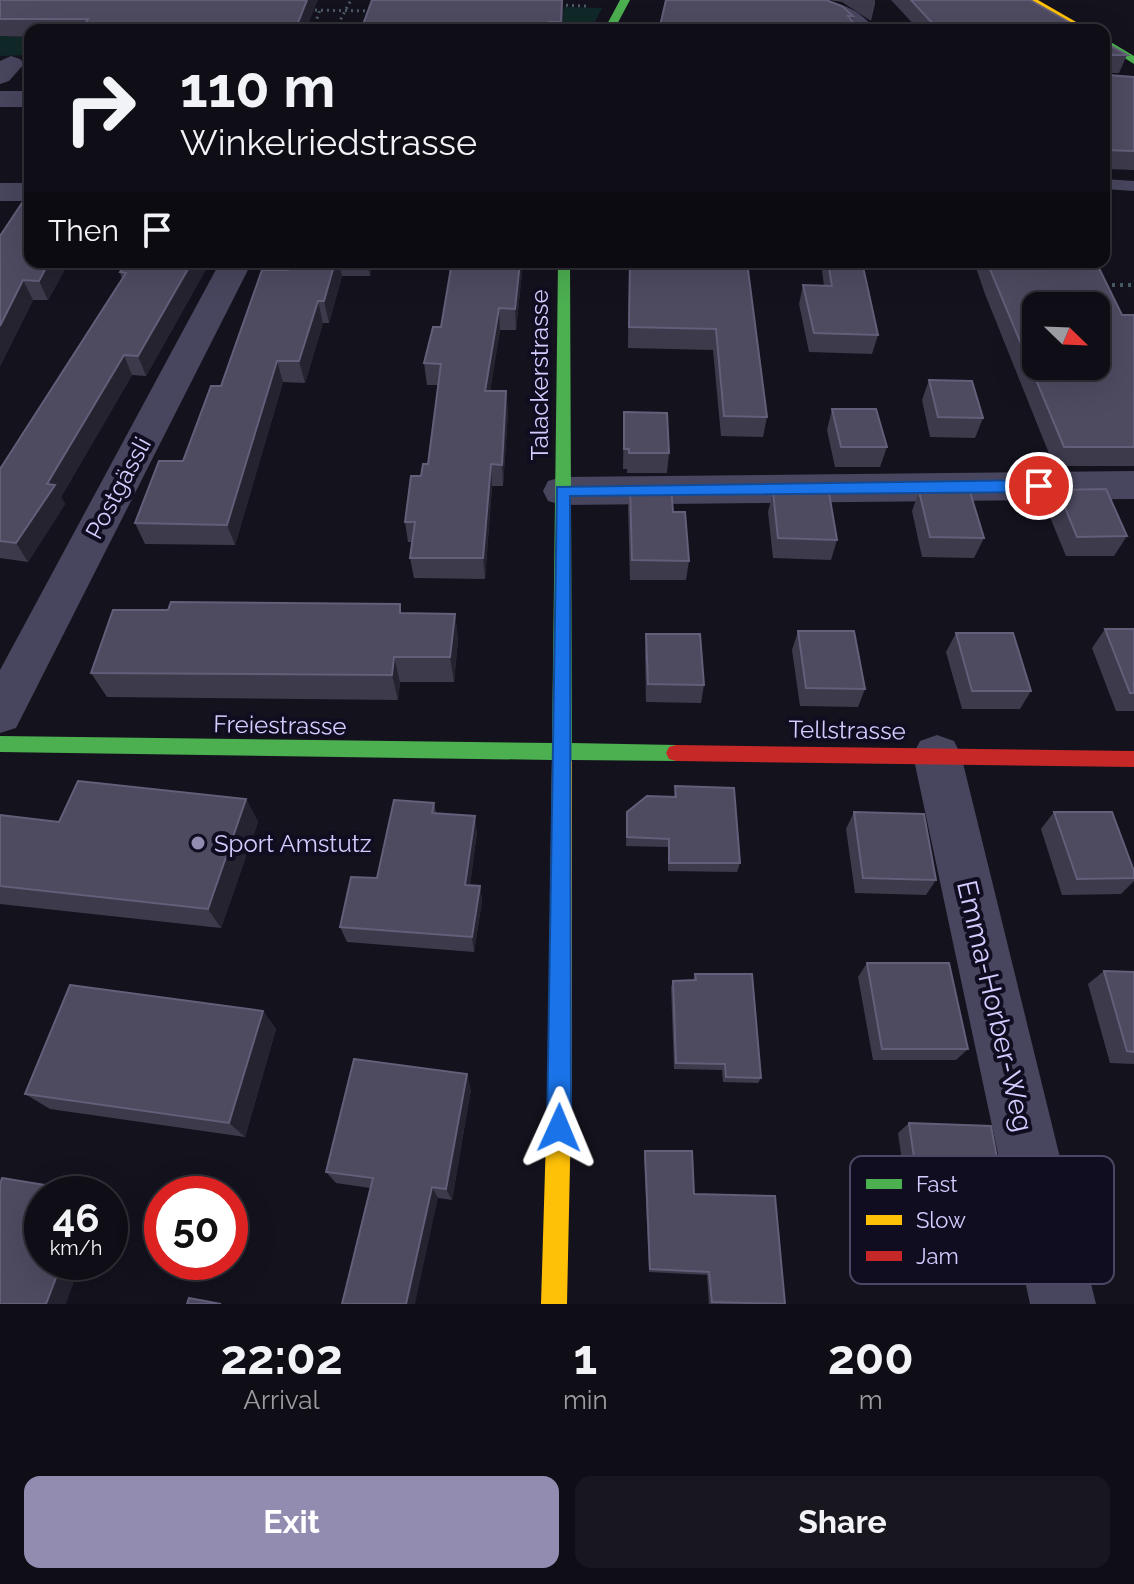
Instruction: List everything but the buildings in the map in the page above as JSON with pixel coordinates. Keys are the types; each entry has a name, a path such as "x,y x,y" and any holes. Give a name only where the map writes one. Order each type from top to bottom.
{"main road":[{"path":"612,24 625,0"},
{"path":"1031,0 1074,24"},
{"path":"1110,48 1132,76"},
{"name":"Talackerstrasse","path":"554,1304 560,1071 559,751 564,268"},
{"name":"Freiestrasse","path":"0,744 559,751"},
{"name":"Tellstrasse","path":"559,751 1134,759"}],"street":[{"path":"810,0 848,16 857,24"},
{"path":"0,99 24,99"},
{"path":"0,192 24,192"},
{"name":"Postgässli","path":"0,714 233,268"},
{"path":"562,491 1134,485"},
{"name":"Emma-Horber-Weg","path":"937,755 1029,1156"},
{"name":"Emma-Horber-Weg","path":"1058,1284 1063,1304"}],"lane":[{"path":"1110,184 1134,186"}],"path":[{"path":"338,24 351,0"},
{"path":"559,12 561,0"},
{"path":"304,10 375,11"},
{"path":"315,24 320,10"},
{"path":"1099,273 1108,292"},
{"path":"1104,284 1134,285"}],"green space":[{"path":"564,7 602,8 594,24 562,24"},
{"path":"0,36 24,37 24,55 0,56"}],"traffic: fast":[{"path":"612,24 625,0"},
{"path":"1110,45 1134,61"},
{"path":"562,762 564,268"},
{"path":"0,744 676,753"}],"traffic: slow":[{"path":"1031,0 1074,24"},
{"path":"554,1304 560,1071 562,762"}],"traffic: jam":[{"path":"676,753 1134,759"}],"place":[{"name":"Sport Amstutz","path":"198,843"}],"route":[{"path":"559,1128 562,491 1039,486"}]}
